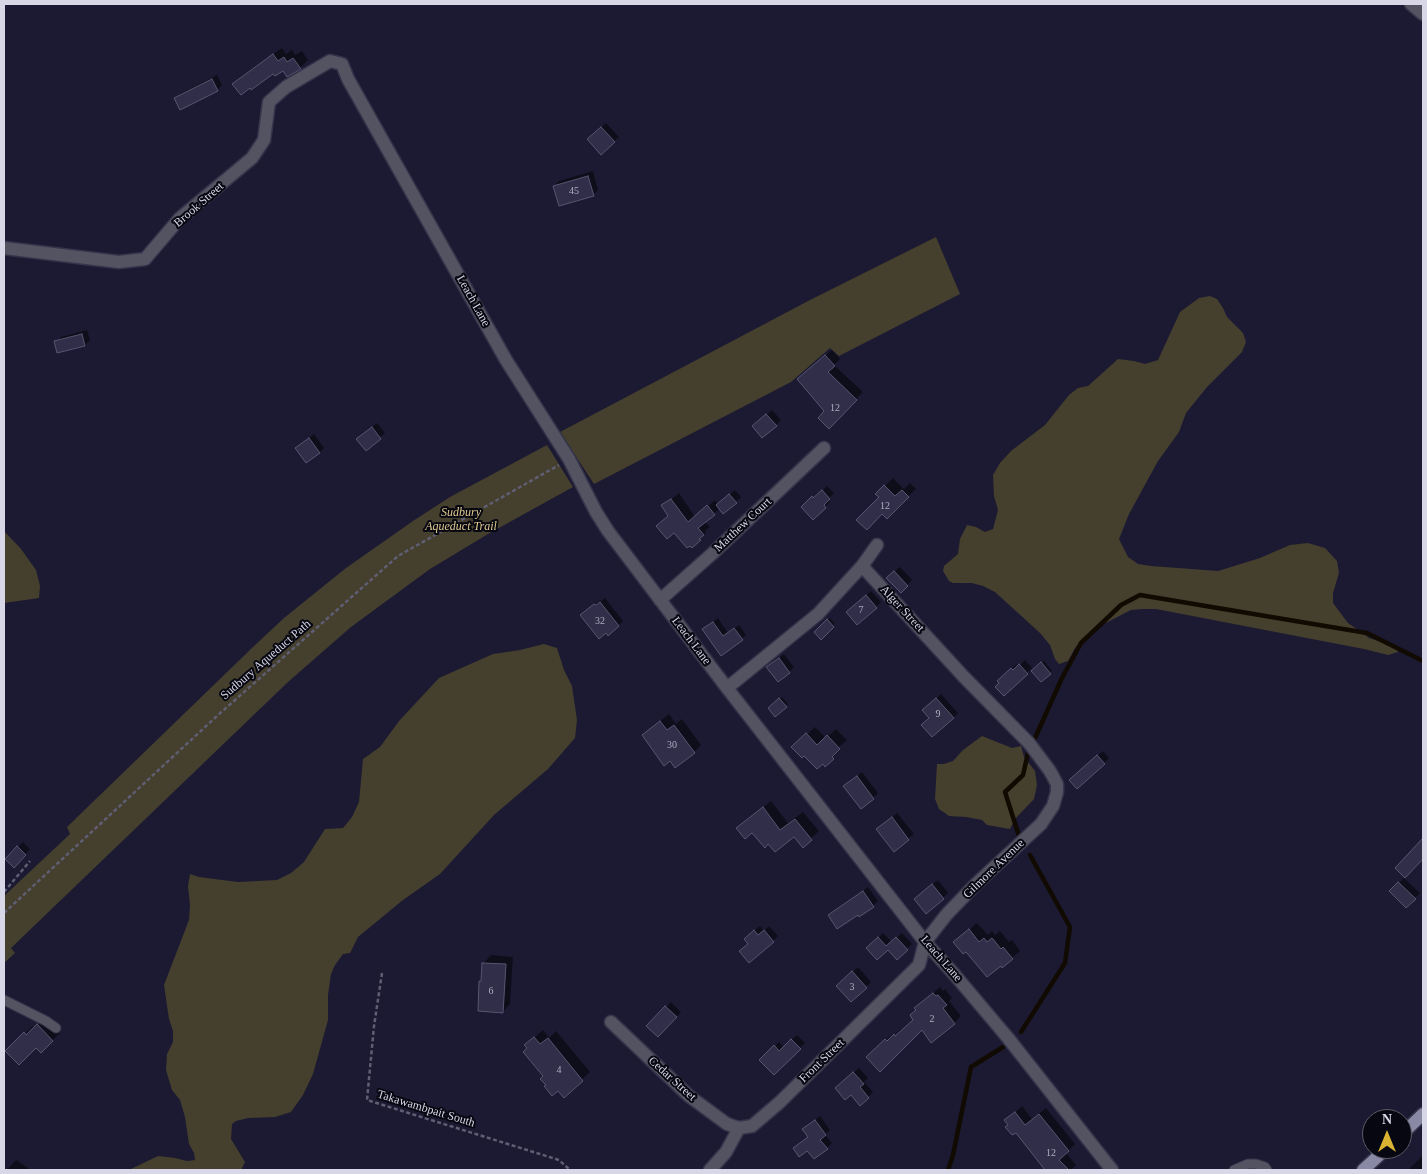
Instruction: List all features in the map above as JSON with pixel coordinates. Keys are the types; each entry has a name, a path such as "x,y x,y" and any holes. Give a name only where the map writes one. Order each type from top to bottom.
{"main road":[{"path":"1412,1124 1423,1114"},
{"path":"1363,1170 1375,1159"}],"street":[{"path":"1411,4 1423,14"},
{"name":"Brook Street","path":"4,248 119,262 145,259 180,218 252,158 264,140 268,102 286,87 330,61 342,64"},
{"name":"Leach Lane","path":"342,64 348,79 506,360 569,459 601,521 727,688 925,942 1008,1038 1112,1170"},
{"name":"Matthew Court","path":"660,600 713,553 824,448"},
{"path":"727,688 818,614 862,566 877,545"},
{"name":"Alger Street","path":"862,566 958,670 1029,743 1050,771 1057,784 1057,792"},
{"name":"Gilmore Avenue","path":"925,942 947,914 970,890 1041,824 1053,806 1057,792"},
{"name":"Front Street","path":"739,1128 752,1126 780,1102 881,1003 919,965 925,942"},
{"name":"Cedar Street","path":"611,1022 690,1096 727,1124 739,1128"},
{"path":"710,1170 726,1152 739,1128"}],"lane":[{"path":"4,1000 46,1020 56,1028"},
{"path":"1234,1170 1248,1164 1256,1164 1266,1167 1267,1170"}],"path":[{"name":"Sudbury Aqueduct Path","path":"4,913 218,715 398,556 569,459"},
{"path":"4,892 30,861"},
{"name":"Takawambpait South","path":"382,972 374,1026 367,1100 559,1160 570,1170"}],"green space":[{"path":"936,237 960,294 839,356 830,348 791,382 594,484 560,432 810,300"},
{"path":"1210,296 1217,299 1227,317 1243,333 1246,342 1242,352 1207,387 1186,413 1179,432 1158,461 1129,514 1119,539 1128,557 1138,564 1218,571 1260,558 1290,545 1308,543 1325,548 1337,561 1339,573 1333,593 1333,603 1348,623 1369,638 1397,647 1398,652 1388,655 1156,609 1142,609 1131,610 1092,630 1075,648 1068,661 1059,664 1050,645 1040,633 995,592 972,583 953,583 949,581 943,571 944,566 958,554 960,539 967,525 985,532 993,529 998,510 994,496 993,475 1000,463 1011,451 1045,425 1069,395 1078,388 1088,386 1118,359 1145,364 1158,360 1180,312 1199,298"},
{"name":"Sudbury Aqueduct Trail","path":"547,445 573,487 488,534 430,569 351,627 288,682 11,948 15,953 4,963 4,896 70,834 67,827 253,647 284,618 346,568 413,521 450,497"},
{"path":"4,531 21,549 36,570 40,586 39,598 4,603"},
{"path":"544,644 557,648 564,670 572,686 577,720 575,738 548,769 494,815 440,874 403,900 358,937 350,953 343,954 331,974 328,995 328,1020 313,1074 303,1095 291,1112 275,1117 248,1118 232,1124 231,1139 245,1162 241,1170 129,1170 158,1156 187,1161 195,1160 194,1153 189,1144 180,1100 172,1090 166,1070 167,1054 173,1042 173,1031 169,1019 164,985 189,920 188,886 190,874 238,882 277,880 291,873 304,862 325,829 343,828 352,817 359,802 363,759 380,747 399,721 439,678 493,654"},
{"path":"982,736 1012,748 1021,746 1024,757 1035,771 1037,785 1034,799 1015,819 1010,829 987,825 982,820 949,816 939,809 935,799 937,764 953,761 963,750"}],"building":[{"path":"273,54 278,61 284,57 287,62 293,58 301,69 287,77 283,71 275,76 273,74 241,95 232,84"},
{"path":"212,79 218,91 180,110 174,98"},
{"path":"601,127 615,142 601,155 587,139"},
{"path":"588,176 594,196 559,206 553,186"},
{"path":"82,334 85,346 57,353 54,341"},
{"path":"825,355 835,366 828,372 857,400 829,429 818,418 824,411 797,379"},
{"path":"766,414 777,426 762,438 752,426"},
{"path":"372,427 381,439 366,451 356,439"},
{"path":"309,438 320,453 306,463 295,448"},
{"path":"884,485 895,496 902,490 909,497 887,519 882,514 867,530 856,520 879,497 875,494"},
{"path":"822,490 830,499 824,505 826,508 813,520 801,507 812,496 813,498"},
{"path":"729,494 737,503 723,514 716,505"},
{"path":"671,499 688,522 707,505 715,515 698,528 704,535 692,548 690,546 687,548 674,533 667,539 656,526 668,516 661,505"},
{"path":"894,571 908,586 901,593 886,578"},
{"path":"866,595 877,608 857,625 846,612"},
{"path":"600,602 619,626 608,636 606,633 599,639 580,615 594,604 596,605"},
{"path":"827,619 834,627 821,640 814,632"},
{"path":"713,622 723,636 734,628 743,640 721,656 702,629"},
{"path":"779,658 790,673 778,682 766,667"},
{"path":"1041,662 1051,674 1041,682 1031,671"},
{"path":"1019,664 1028,674 1004,696 995,687 999,683 997,681 1011,668 1013,670"},
{"path":"779,698 787,707 775,717 768,708"},
{"path":"936,698 954,718 932,737 921,725 929,718 922,710"},
{"path":"660,721 667,730 674,725 695,753 675,768 670,761 664,766 642,735"},
{"path":"806,733 817,745 827,735 840,749 832,757 834,759 825,767 823,764 817,769 804,756 802,758 791,747"},
{"path":"1097,755 1105,764 1077,789 1069,780"},
{"path":"857,776 874,799 861,809 843,786"},
{"path":"763,807 780,830 795,819 812,840 803,848 794,837 775,852 768,844 765,848 752,833 745,839 736,828"},
{"path":"892,817 909,840 894,852 876,829"},
{"path":"1423,838 1423,859 1405,878 1395,868"},
{"path":"17,846 26,855 14,868 5,859"},
{"path":"1398,882 1416,899 1406,908 1389,891"},
{"path":"932,884 944,899 926,914 914,899"},
{"path":"863,891 874,907 837,929 828,915"},
{"path":"969,929 979,942 984,938 987,942 992,938 1013,959 987,977 966,952 963,954 953,942"},
{"path":"754,930 758,935 764,930 774,942 749,963 739,951 748,944 744,939"},
{"path":"878,937 886,946 896,937 908,950 897,960 888,950 877,960 866,948"},
{"path":"482,963 506,964 503,1013 478,1011"},
{"path":"852,971 867,988 851,1002 836,986"},
{"path":"933,993 936,996 938,995 947,1005 943,1008 955,1024 931,1043 922,1030 880,1072 866,1057 885,1039 887,1041 894,1034 895,1036 913,1020 910,1015 916,1010 914,1008"},
{"path":"665,1006 677,1017 658,1037 646,1026"},
{"path":"37,1024 53,1041 41,1053 36,1048 19,1065 5,1051 24,1032 26,1035"},
{"path":"534,1037 540,1044 548,1038 583,1081 564,1098 558,1091 552,1096 540,1079 543,1076 523,1052 527,1048 524,1045"},
{"path":"791,1039 801,1049 774,1075 759,1060 774,1045 779,1051"},
{"path":"853,1072 864,1084 860,1087 869,1098 860,1106 851,1095 845,1100 835,1088"},
{"path":"1015,1112 1025,1125 1039,1114 1069,1151 1059,1160 1069,1170 1045,1170 1016,1133 1012,1135 1005,1127 1008,1125 1004,1120"},
{"path":"815,1120 826,1135 820,1140 828,1149 814,1159 807,1151 799,1157 793,1148 808,1137 802,1129"}],"waterway":[{"path":"1035,738 1062,678 1081,643 1121,605 1140,595 1367,633 1423,661"},
{"path":"1019,836 1005,792 1023,775 1028,753"},
{"path":"1021,1032 1065,963 1070,927 1030,855"},
{"path":"948,1170 953,1155 971,1067 1003,1047"}]}
